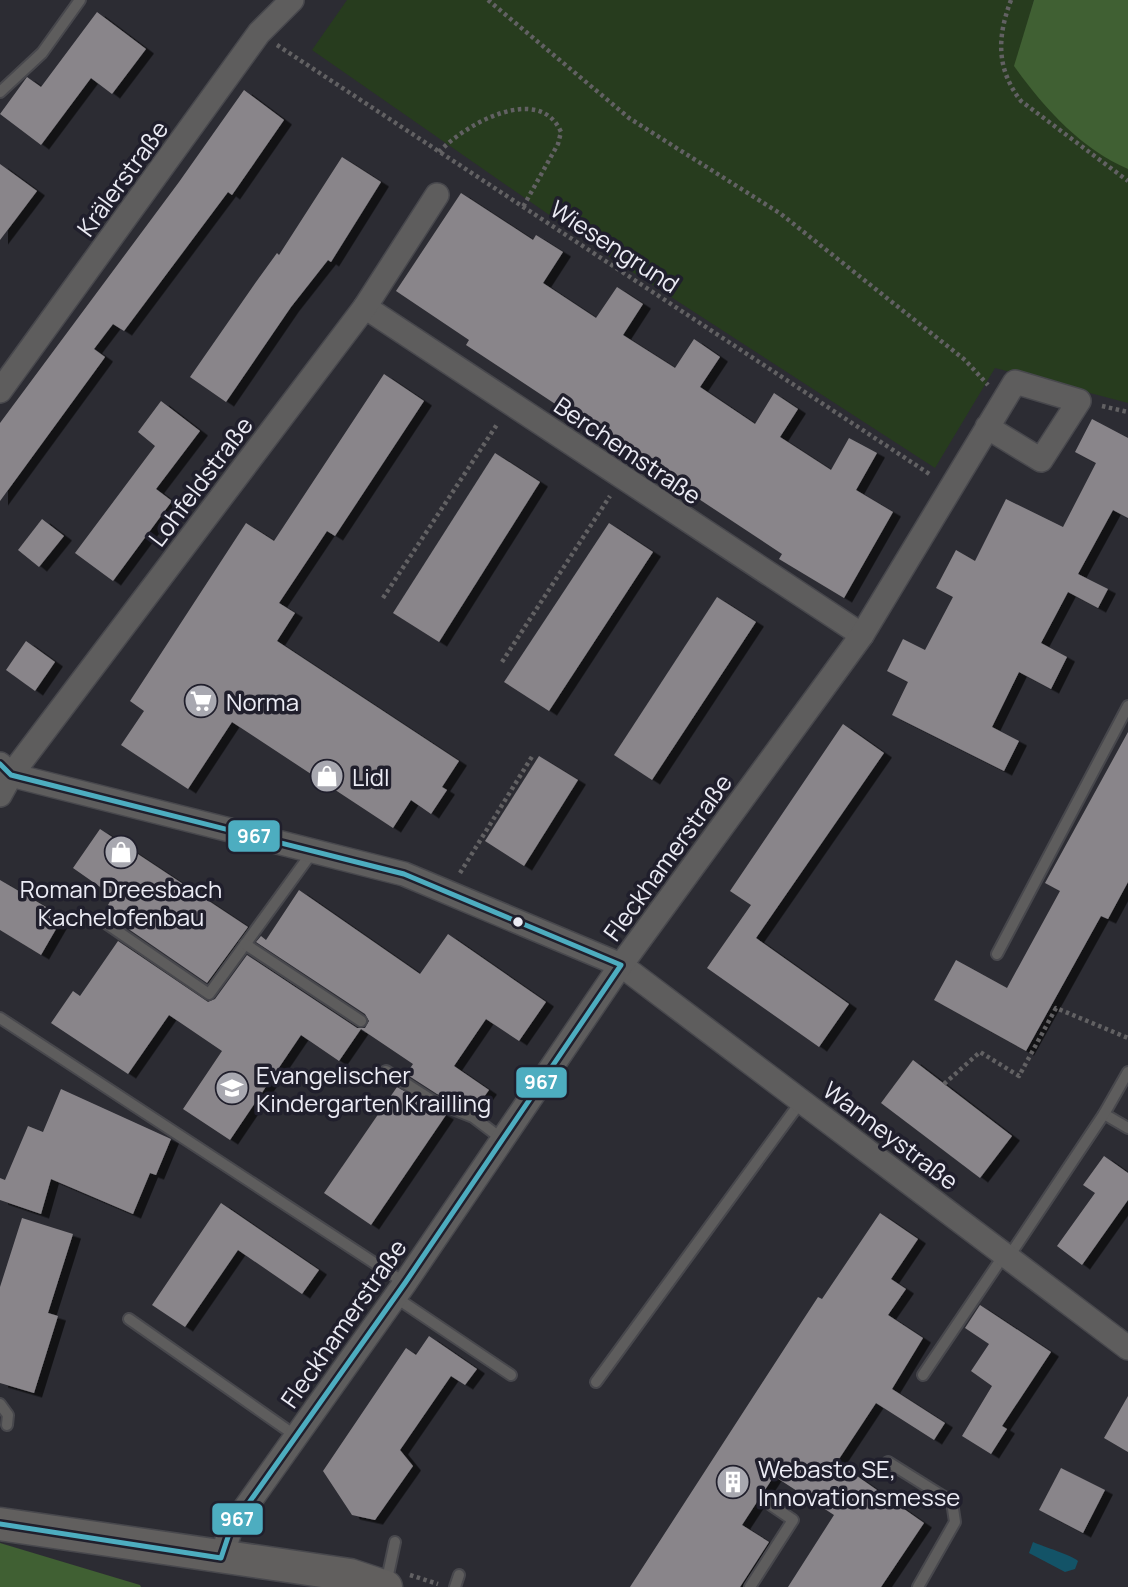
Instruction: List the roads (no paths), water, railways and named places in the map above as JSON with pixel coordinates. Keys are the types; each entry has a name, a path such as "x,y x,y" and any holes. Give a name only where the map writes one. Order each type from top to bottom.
{"main road":[{"path":"0,1524 221,1558 303,1574 349,1575 386,1587"}],"street":[{"name":"Krälerstraße","path":"0,391 259,33 292,0"},
{"name":"Lohfeldstraße","path":"4,778 365,307 437,195"},
{"name":"Berchemstraße","path":"365,307 862,635"},
{"name":"Fleckhamerstraße","path":"221,1558 231,1528 400,1290 621,965 862,635 952,489 987,427 1015,382 1079,401 1041,460 987,427"},
{"name":"Wanneystraße","path":"4,778 404,873 621,965 1128,1348"}],"lane":[{"path":"0,92 42,53 80,0"},
{"path":"997,954 1128,706"},
{"path":"107,924 209,994 313,851"},
{"path":"245,944 361,1021"},
{"path":"0,1018 400,1290 511,1375"},
{"path":"386,1071 433,1101 473,1117 502,1139"},
{"path":"923,1375 1104,1114 1128,1072"},
{"path":"596,1382 802,1100"},
{"path":"1104,1114 1128,1128"},
{"path":"129,1319 296,1437"},
{"path":"0,1404 9,1415 7,1425"},
{"path":"888,1462 952,1503 955,1513 955,1522 918,1587"},
{"path":"750,1587 793,1520 771,1505"},
{"path":"386,1587 395,1542"},
{"path":"456,1587 459,1575"}],"water":[{"path":"1033,1542 1075,1559 1078,1561 1075,1569 1065,1572 1029,1553"}],"place":[{"name":"Norma","path":"201,701"},
{"name":"Lidl","path":"327,776"},
{"name":"Roman Dreesbach Kachelofenbau","path":"121,852"},
{"name":"Evangelischer Kindergarten Krailling","path":"232,1088"},
{"name":"Webasto SE, Innovationsmesse","path":"733,1482"}]}
